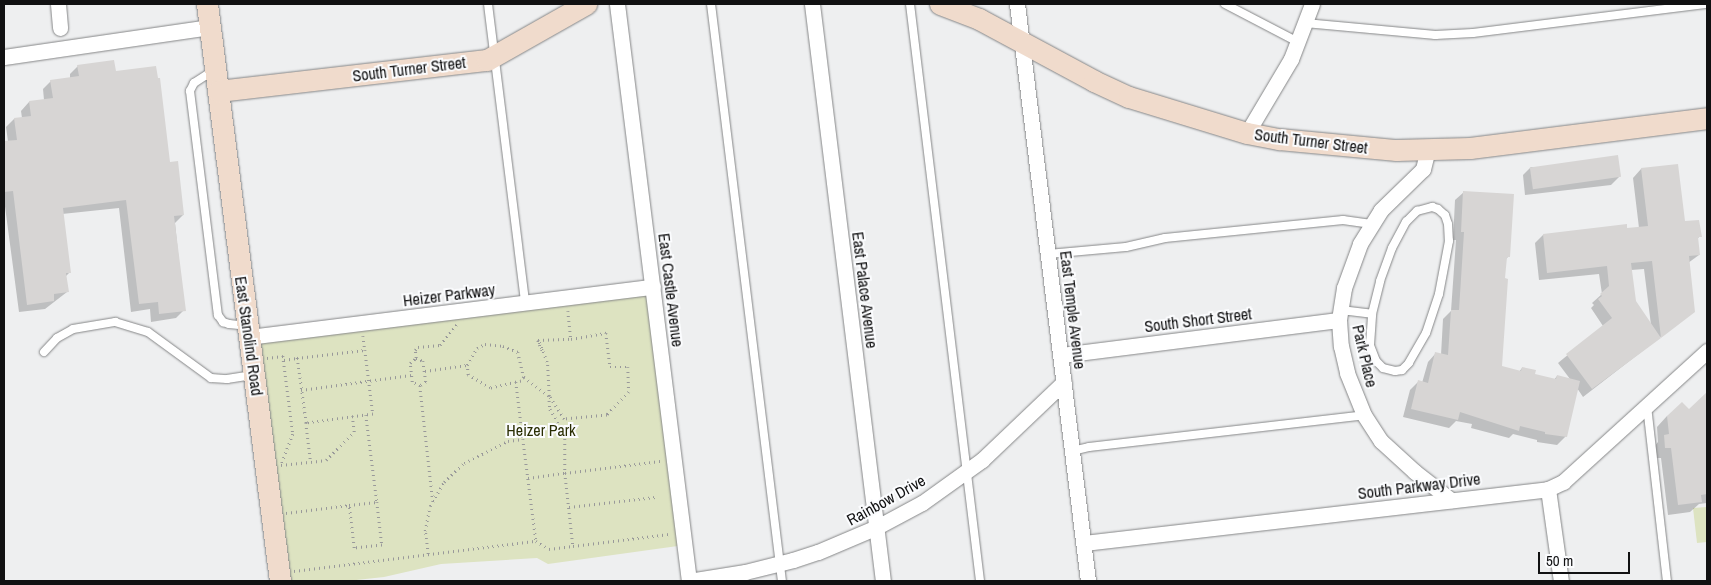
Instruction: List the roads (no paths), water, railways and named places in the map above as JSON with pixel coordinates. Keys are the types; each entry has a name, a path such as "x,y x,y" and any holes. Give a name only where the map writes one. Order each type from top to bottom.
{"main road":[{"name":"East Stanolind Road","path":"207,4 248,331 286,576"},
{"name":"South Turner Street","path":"218,91 487,60 586,4"},
{"name":"South Turner Street","path":"940,4 979,19 1129,97 1247,133 1352,148 1396,150 1470,148 1707,118"}],"street":[{"path":"58,4 60,28"},
{"name":"East Castle Avenue","path":"617,4 689,581"},
{"name":"East Palace Avenue","path":"812,4 883,581"},
{"name":"East Temple Avenue","path":"1017,4 1088,581"},
{"path":"1247,133 1291,59 1312,4"},
{"path":"4,57 210,27"},
{"name":"Park Place","path":"1428,149 1423,169 1397,193 1370,224 1350,268 1340,315 1341,346 1347,374 1364,415 1381,441 1415,472 1451,500"},
{"name":"Heizer Parkway","path":"248,331 525,303 565,306 653,287"},
{"name":"South Short Street","path":"1061,355 1340,315"},
{"name":"South Parkway Drive","path":"1084,543 1548,489 1563,482 1707,351"},
{"name":"Rainbow Drive","path":"689,581 780,564 818,552 877,527 922,503 982,460 1064,382"},
{"path":"1548,489 1561,581"}],"lane":[{"path":"488,4 525,303"},
{"path":"711,4 782,581"},
{"path":"910,4 965,472 980,581"},
{"path":"1225,4 1298,42"},
{"path":"1305,23 1436,34 1473,34 1707,4"},
{"path":"215,69 194,83 190,91 218,315 229,324 248,331"},
{"path":"1424,208 1438,208 1445,215 1448,224 1448,242 1439,294 1426,333 1409,363 1402,370 1395,371 1383,368 1376,361 1370,345 1372,314 1392,248 1406,222 1417,211 1424,208"},
{"path":"1048,254 1126,247 1165,238 1343,220 1370,224"},
{"path":"1340,315 1372,314"},
{"path":"44,352 57,338 73,329 115,322 148,332 211,378 227,379 255,374"},
{"path":"1647,406 1667,581"},
{"path":"1072,451 1089,446 1364,415"},
{"path":"1556,581 1561,581"}],"park label":[{"name":"Heizer Park","path":"541,430"}]}
